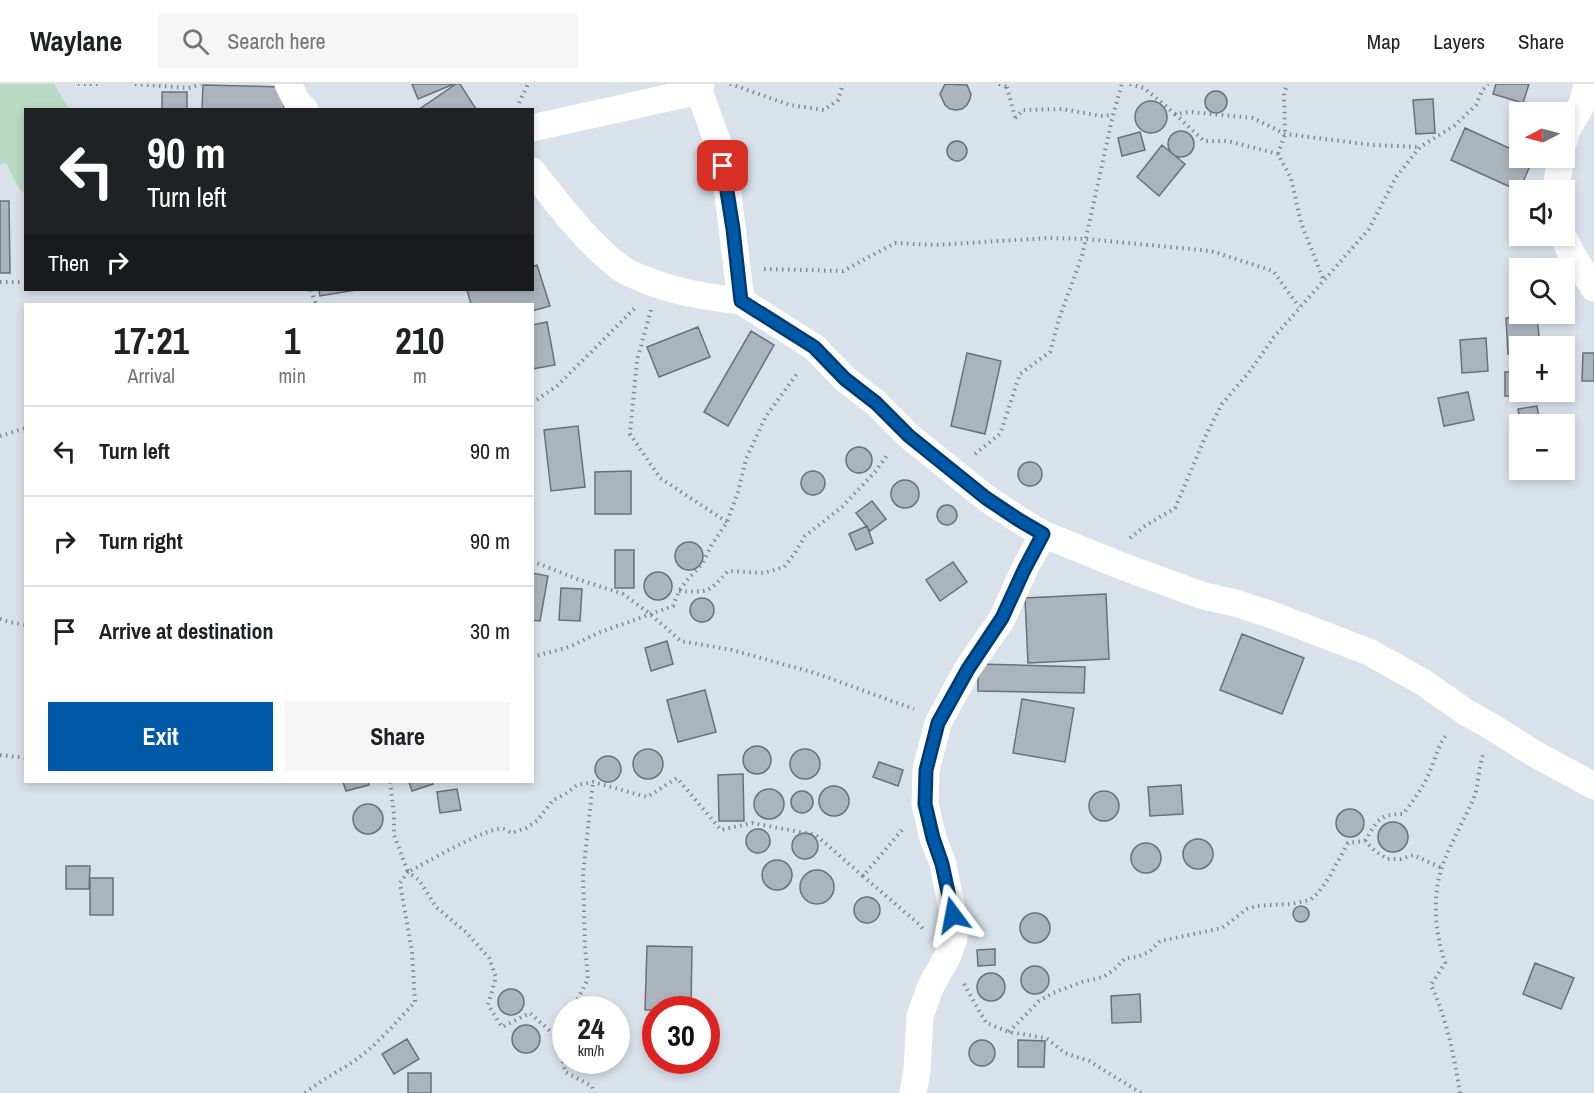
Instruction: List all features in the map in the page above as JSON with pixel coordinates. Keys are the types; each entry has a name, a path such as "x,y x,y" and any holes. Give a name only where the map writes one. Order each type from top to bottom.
{"street":[{"path":"288,84 302,108"},
{"path":"1575,116 1583,102 1587,84"},
{"path":"534,128 700,87 719,146 727,186 741,301"},
{"path":"534,174 599,249 624,270 658,285 691,294 741,301 814,347 845,379 876,403 909,436 986,498 1043,534 1204,596 1275,616 1369,652 1420,681 1533,753 1594,786"},
{"path":"1568,246 1594,288"},
{"path":"913,1093 917,1071 920,1016 930,988 948,955 954,938 953,915 942,864 925,804 926,770 938,723 968,669 1002,618 1043,534"}],"path":[{"path":"78,84 98,84"},
{"path":"135,84 188,88 201,84"},
{"path":"517,108 528,84"},
{"path":"730,84 790,105 824,110 838,100 843,84"},
{"path":"999,84 1008,86 1015,118 1023,111 1062,109 1101,116 1113,115"},
{"path":"953,471 1000,434 1020,374 1050,352 1087,239 1113,115 1122,84"},
{"path":"1130,84 1144,88 1204,141 1228,141 1278,154 1291,178 1301,223 1324,281"},
{"path":"1278,154 1285,134 1284,93 1288,84"},
{"path":"1129,539 1145,526 1175,508 1222,404 1299,307 1369,229 1396,177 1420,147 1454,126 1476,105 1488,84"},
{"path":"1174,114 1191,112 1253,118 1285,134 1372,145 1420,147"},
{"path":"737,268 843,271 895,243 935,245 995,240 1087,239 1211,251 1274,271 1299,307"},
{"path":"0,282 24,282"},
{"path":"534,402 557,386 658,285"},
{"path":"658,285 637,360 630,434 660,478 727,522"},
{"path":"534,656 569,647 598,633 673,606 679,591 702,564 727,522 738,492 746,459 766,416 814,347"},
{"path":"0,436 24,429"},
{"path":"679,591 705,592 714,587 728,571 764,573 784,567 805,536 842,507 875,472 886,456 909,436"},
{"path":"534,562 623,594 649,613 681,642 732,650 816,673 914,709 938,723"},
{"path":"0,619 24,625"},
{"path":"1365,841 1377,821 1389,814 1403,814 1429,773 1440,743 1457,720 1467,713"},
{"path":"1460,1093 1447,1027 1431,985 1445,963 1435,919 1437,891 1442,868 1474,797 1479,766 1494,728"},
{"path":"0,755 24,758"},
{"path":"305,1093 319,1081 358,1059 414,1002 412,952 400,884 408,872 493,830 503,829 512,833 526,828 537,821 553,800 577,785 593,782 646,797 677,778 721,830 752,823 816,835 920,925 940,951 948,955 986,1023 1009,1032 1046,1038 1065,1053 1089,1061 1142,1093"},
{"path":"579,996 588,979 583,874 593,782"},
{"path":"390,783 394,835 408,872 419,880 436,907 467,933 489,958 496,977 488,1005 502,1027 530,1013 552,1033"},
{"path":"863,876 925,804"},
{"path":"1009,1032 1039,1001 1082,982 1103,977 1125,958 1137,957 1149,952 1160,941 1222,928 1247,909 1256,906 1291,904 1310,900 1330,876 1348,843 1365,841 1387,859 1401,859 1413,855 1442,868"},
{"path":"569,1074 592,1086 594,1093"}],"green space":[{"path":"0,84 54,84 68,108 24,108 24,192 20,191 6,163 0,164"}],"building":[{"path":"412,84 454,84 418,99"},
{"path":"456,84 460,84 475,108 421,108"},
{"path":"945,84 967,85 971,94 967,105 956,110 945,105 940,94"},
{"path":"1496,84 1529,84 1523,102 1493,94"},
{"path":"203,85 284,87 284,108 202,108"},
{"path":"1212,91 1220,91 1227,98 1227,106 1220,113 1212,113 1205,106 1205,98"},
{"path":"162,92 187,92 187,108 162,108"},
{"path":"1433,99 1435,133 1416,134 1413,100"},
{"path":"1151,101 1163,105 1167,117 1163,129 1151,133 1139,129 1135,117 1139,105"},
{"path":"1465,128 1509,148 1509,168 1529,168 1524,180 1509,180 1509,186 1451,160"},
{"path":"1181,131 1190,135 1194,144 1190,153 1181,157 1172,153 1168,144 1172,135"},
{"path":"1140,132 1145,150 1122,156 1118,138"},
{"path":"957,141 964,144 967,151 964,158 957,161 950,158 947,151 950,144"},
{"path":"1162,145 1185,164 1159,196 1137,177"},
{"path":"0,201 9,201 10,273 0,273"},
{"path":"537,265 550,306 534,310 534,303 471,303 467,291 534,291 534,266"},
{"path":"319,291 350,291 320,296"},
{"path":"1506,318 1509,318 1509,324 1538,324 1539,336 1509,336 1508,354"},
{"path":"547,322 555,365 534,369 534,325"},
{"path":"698,327 710,357 659,377 647,347"},
{"path":"751,331 774,345 728,426 704,412"},
{"path":"1486,338 1488,371 1462,373 1460,340"},
{"path":"967,353 1001,361 985,434 951,426"},
{"path":"1583,353 1594,353 1594,381 1582,381"},
{"path":"1505,372 1509,372 1509,396 1505,396"},
{"path":"1468,392 1474,420 1444,426 1438,398"},
{"path":"1537,406 1538,414 1519,414 1518,409"},
{"path":"578,426 585,487 551,491 544,430"},
{"path":"859,447 868,451 872,460 868,469 859,473 850,469 846,460 850,451"},
{"path":"1030,462 1039,465 1042,474 1039,483 1030,486 1021,483 1018,474 1021,465"},
{"path":"631,471 631,514 595,514 595,472"},
{"path":"813,471 822,474 825,483 822,492 813,495 804,492 801,483 804,474"},
{"path":"905,480 915,484 919,494 915,504 905,508 895,504 891,494 895,484"},
{"path":"872,501 886,519 870,531 856,513"},
{"path":"943,505 951,505 957,511 957,519 951,525 943,525 937,519 937,511"},
{"path":"867,526 873,543 856,550 849,534"},
{"path":"689,542 699,546 703,556 699,566 689,570 679,566 675,556 679,546"},
{"path":"615,550 634,550 634,588 615,588"},
{"path":"953,562 967,582 940,601 926,580"},
{"path":"658,572 668,576 672,586 668,596 658,600 648,596 644,586 648,576"},
{"path":"534,573 548,576 540,621 534,620"},
{"path":"561,588 582,589 580,621 559,620"},
{"path":"1106,594 1109,659 1028,663 1025,598"},
{"path":"702,598 707,599 713,605 713,615 707,621 702,622 697,621 691,615 690,610 691,605 697,599"},
{"path":"1242,634 1304,658 1282,714 1220,690"},
{"path":"667,641 673,664 651,671 645,648"},
{"path":"978,664 1085,667 1084,693 978,691"},
{"path":"705,690 716,732 678,742 667,700"},
{"path":"1022,699 1074,708 1065,762 1013,753"},
{"path":"757,746 767,750 771,760 767,770 757,774 747,770 743,760 747,750"},
{"path":"648,749 659,753 663,764 659,775 648,779 637,775 633,764 637,753"},
{"path":"805,749 811,750 819,758 819,770 811,778 805,779 799,778 791,770 790,764 791,758 799,750"},
{"path":"608,756 617,760 621,769 617,778 608,782 599,778 595,769 599,760"},
{"path":"879,762 903,770 898,786 873,777"},
{"path":"743,774 744,821 719,821 718,775"},
{"path":"343,783 368,783 369,785 346,791"},
{"path":"409,783 433,784 412,791"},
{"path":"1181,785 1183,814 1150,816 1148,787"},
{"path":"834,786 840,787 848,795 848,807 840,815 834,816 828,815 820,807 819,801 820,795 828,787"},
{"path":"457,789 461,810 440,813 437,792"},
{"path":"769,789 775,790 783,798 783,810 775,818 769,819 763,818 755,810 754,804 755,798 763,790"},
{"path":"802,791 810,794 813,802 810,810 802,813 794,810 791,802 794,794"},
{"path":"1104,791 1110,792 1118,800 1118,812 1110,820 1104,821 1098,820 1090,812 1089,806 1090,800 1098,792"},
{"path":"368,804 374,805 382,813 382,825 374,833 368,834 362,833 354,825 353,819 354,813 362,805"},
{"path":"1350,809 1360,813 1364,823 1360,833 1350,837 1340,833 1336,823 1340,813"},
{"path":"1393,822 1404,826 1408,837 1404,848 1393,852 1382,848 1378,837 1382,826"},
{"path":"758,829 767,832 770,841 767,850 758,853 749,850 746,841 749,832"},
{"path":"805,833 814,837 818,846 814,855 805,859 796,855 792,846 796,837"},
{"path":"1198,839 1204,840 1212,848 1212,860 1204,868 1198,869 1192,868 1184,860 1183,854 1184,848 1192,840"},
{"path":"1146,843 1152,844 1160,852 1160,864 1152,872 1146,873 1140,872 1132,864 1131,858 1132,852 1140,844"},
{"path":"777,860 788,864 792,875 788,886 777,890 766,886 762,875 766,864"},
{"path":"66,866 90,866 89,889 66,889"},
{"path":"817,870 829,875 834,887 829,899 817,904 805,899 800,887 805,875"},
{"path":"90,878 113,878 113,915 90,915"},
{"path":"867,897 876,901 880,910 876,919 867,923 858,919 854,910 858,901"},
{"path":"1301,906 1309,914 1301,922 1293,914"},
{"path":"1035,913 1046,917 1050,928 1046,939 1035,943 1024,939 1020,928 1024,917"},
{"path":"647,946 692,947 691,996 645,996"},
{"path":"995,949 995,965 978,966 977,950"},
{"path":"1535,963 1574,978 1561,1009 1523,994"},
{"path":"1035,966 1045,970 1049,980 1045,990 1035,994 1025,990 1021,980 1025,970"},
{"path":"991,973 1001,977 1005,987 1001,997 991,1001 981,997 977,987 981,977"},
{"path":"511,989 520,993 524,1002 520,1011 511,1015 502,1011 498,1002 502,993"},
{"path":"1140,994 1141,1022 1112,1023 1111,996"},
{"path":"526,1025 536,1029 540,1039 536,1049 526,1053 516,1049 512,1039 516,1029"},
{"path":"407,1039 419,1059 394,1074 382,1054"},
{"path":"982,1040 991,1044 995,1053 991,1062 982,1066 973,1062 969,1053 973,1044"},
{"path":"1018,1040 1045,1041 1044,1067 1018,1067"},
{"path":"408,1073 431,1073 431,1093 408,1093"}],"route":[{"path":"723,166 741,301 814,347 845,379 876,403 909,436 986,498 1043,534 1002,618 968,669 938,723 926,770 925,804 942,864 953,915"}]}
